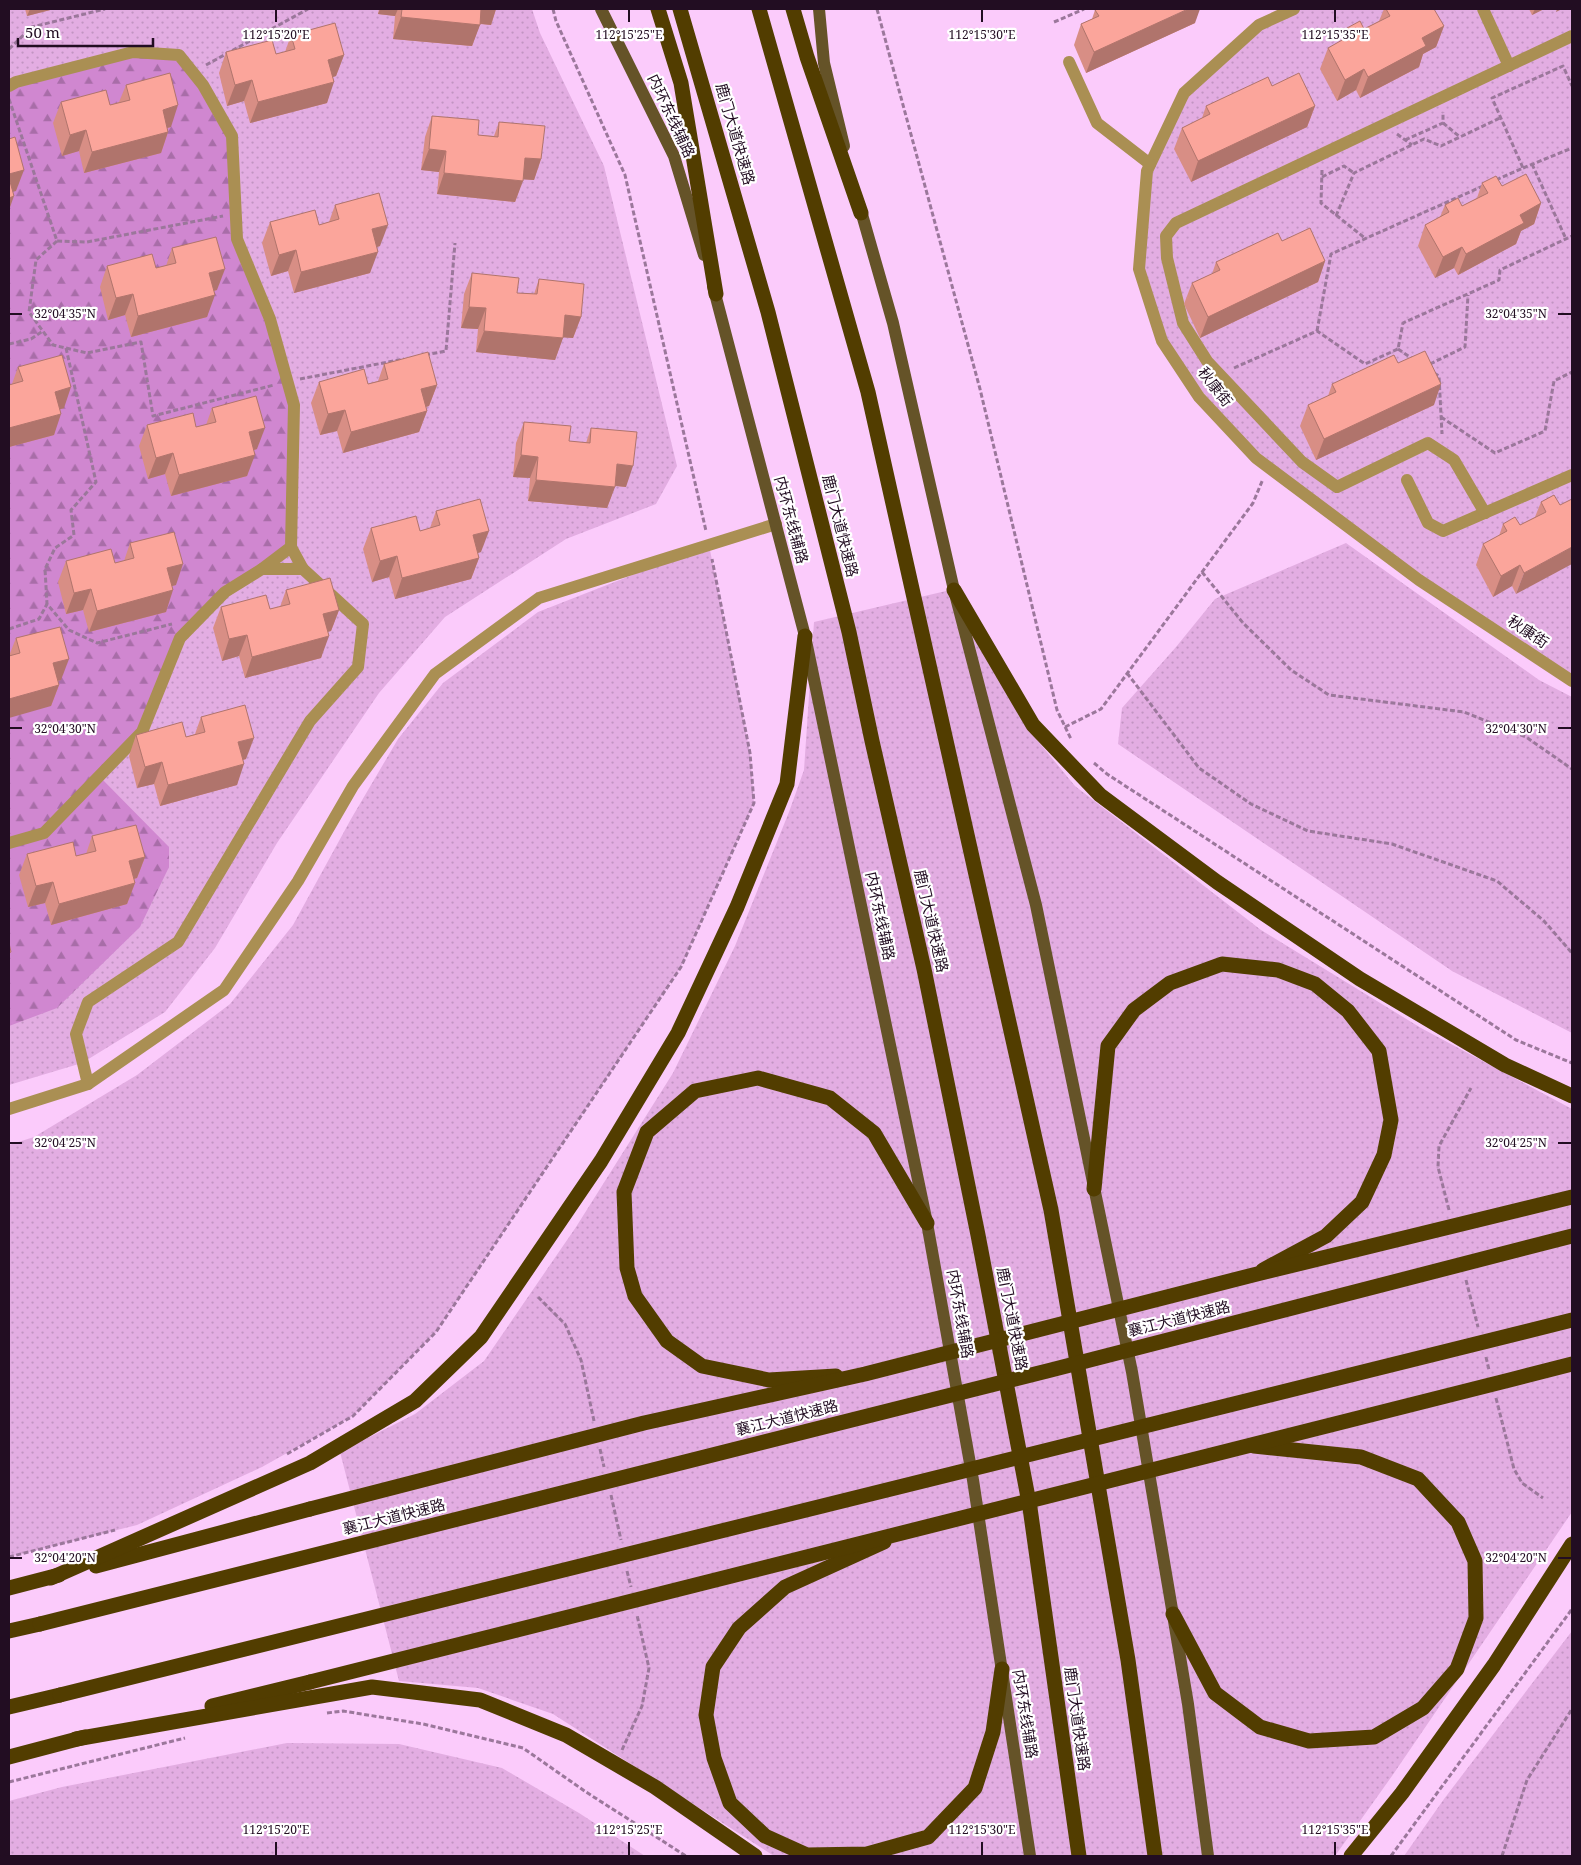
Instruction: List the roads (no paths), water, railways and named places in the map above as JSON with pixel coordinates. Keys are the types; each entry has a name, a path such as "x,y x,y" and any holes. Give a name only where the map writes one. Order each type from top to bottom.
{"highway":[{"path":"658,9 681,83 716,294"},
{"name":"鹿门大道快速路","path":"680,9 768,312 849,632 924,969 978,1235 1030,1508 1079,1856"},
{"path":"759,9 868,392 1051,1210 1128,1660 1155,1856"},
{"path":"793,9 807,57 861,213"},
{"path":"954,590 1033,725 1100,795 1217,882 1360,979 1505,1065 1572,1096"},
{"path":"52,1578 310,1464 415,1401 481,1337 601,1161 678,1034 733,916 787,784 804,636"},
{"path":"1094,1189 1108,1046 1134,1010 1170,983 1222,964 1278,970 1315,984 1348,1011 1379,1051 1391,1120 1384,1155 1362,1202 1326,1236 1253,1275"},
{"path":"865,1374 770,1380 702,1366 667,1341 636,1296 627,1268 624,1192 647,1132 695,1091 758,1078 830,1098 874,1133 927,1223"},
{"path":"9,1588 644,1424 865,1374 1253,1275 1572,1197"},
{"name":"襄江大道快速路","path":"9,1631 1051,1370 1572,1236"},
{"path":"9,1707 1572,1320"},
{"path":"9,1757 1254,1446 1572,1364"},
{"path":"1174,1614 1215,1693 1260,1726 1309,1741 1374,1737 1423,1708 1457,1669 1476,1618 1475,1561 1458,1522 1418,1479 1361,1457 1254,1446"},
{"path":"906,1532 785,1587 740,1628 712,1666 706,1715 714,1758 730,1803 765,1836 807,1855 867,1854 928,1837 975,1788 993,1732 1002,1669"},
{"path":"1351,1856 1402,1792 1494,1665 1572,1544"},
{"path":"76,1739 372,1687 480,1700 566,1736 655,1787 755,1856"}],"main road":[{"name":"内环东线辅路","path":"601,9 674,156 716,294 804,636 927,1223 973,1480 1030,1856"},
{"path":"820,9 824,63 861,213 893,323 954,590 1036,905 1132,1372 1174,1614 1208,1856"}],"street":[{"name":"秋康街","path":"1294,9 1259,25 1184,94 1146,171 1139,269 1162,341 1199,397 1256,458 1419,580 1572,681"},
{"path":"1483,9 1509,66"},
{"path":"1485,513 1454,460 1428,442 1337,487 1302,462 1207,361 1183,323 1167,258 1166,236 1176,223 1572,36"},
{"path":"9,86 16,82 133,52 179,55 203,85 232,136 237,239 270,319 294,405 292,547 303,569 363,624 358,667 310,720 178,942 88,1002 76,1034 88,1084"},
{"path":"1069,62 1097,123 1150,164"},
{"path":"1407,480 1428,524 1444,531 1572,475"},
{"path":"9,1109 88,1084 224,990 298,881 353,786 435,674 539,598 776,524"},
{"path":"9,844 44,833 142,732 180,638 225,592 262,569 292,547"},
{"path":"262,569 303,569"}]}
